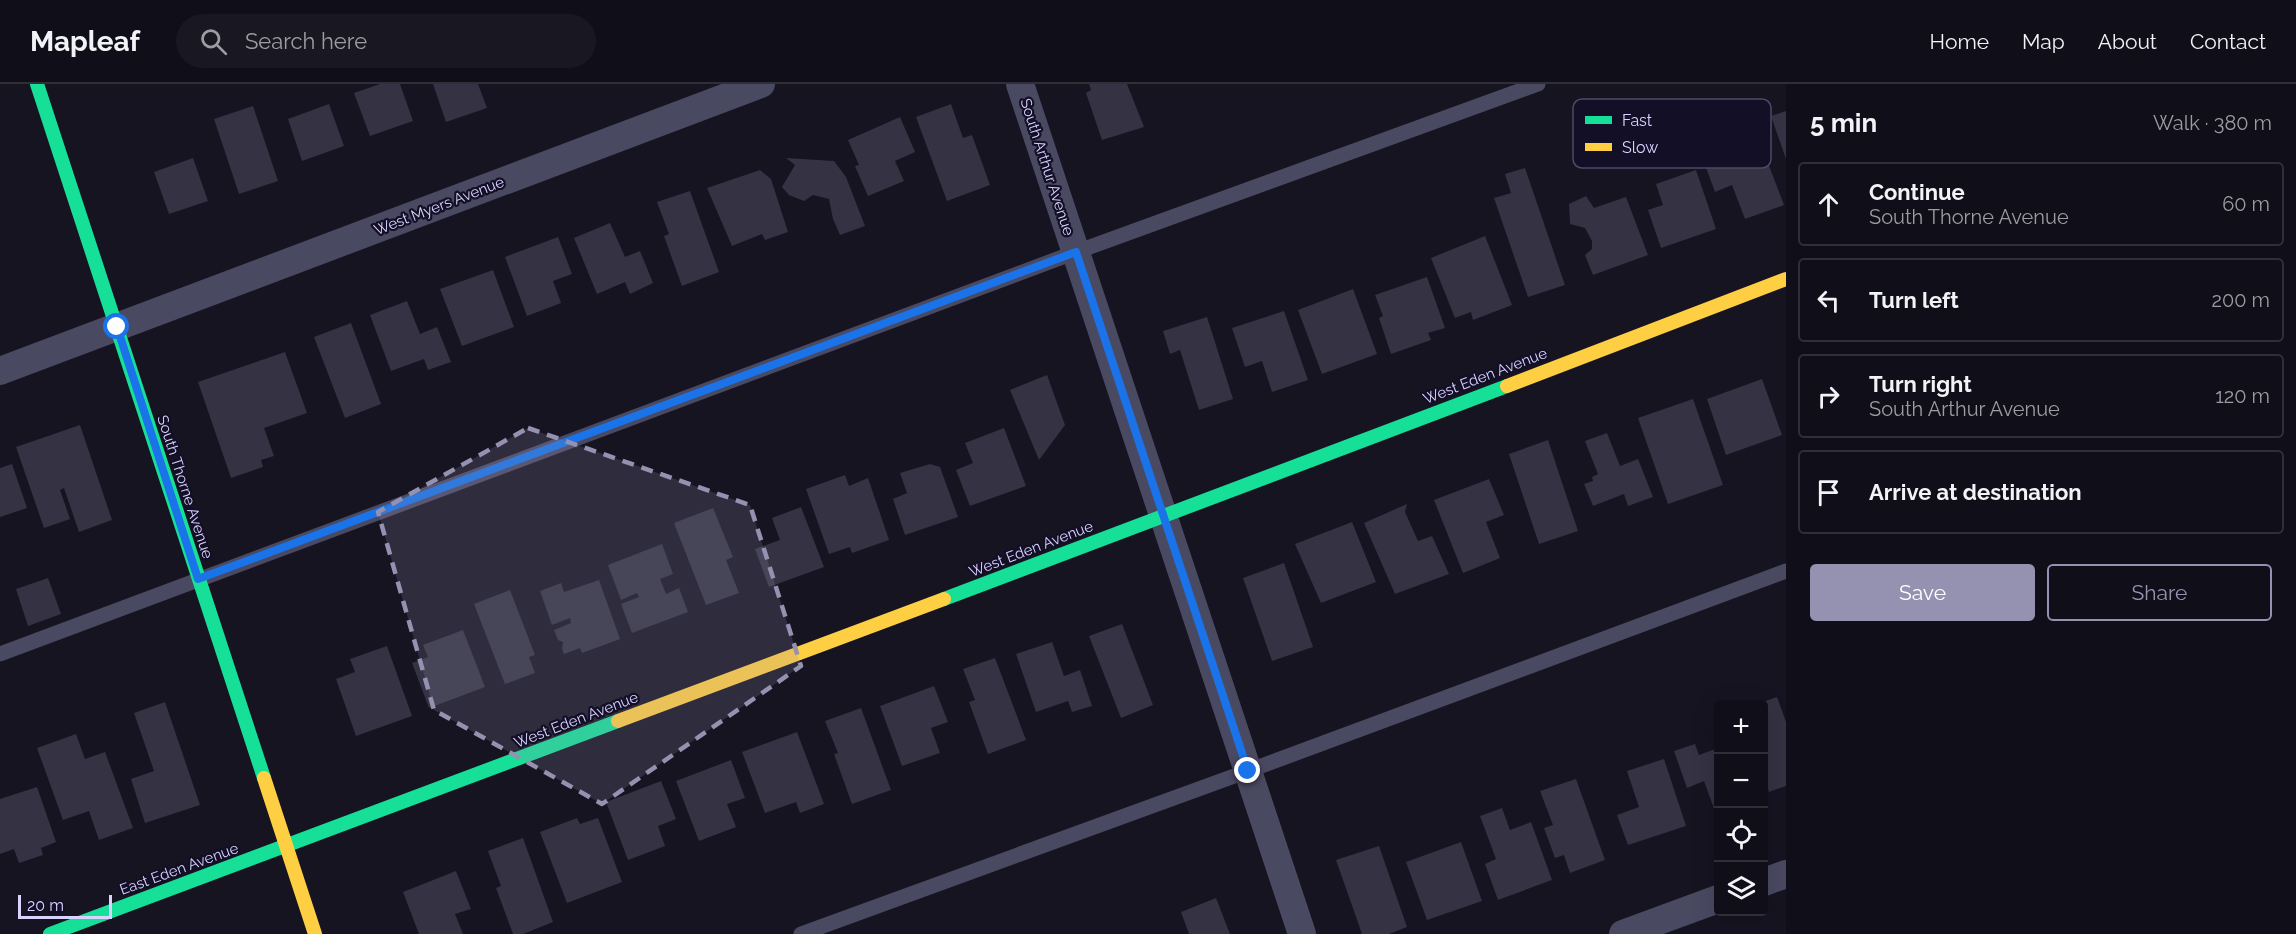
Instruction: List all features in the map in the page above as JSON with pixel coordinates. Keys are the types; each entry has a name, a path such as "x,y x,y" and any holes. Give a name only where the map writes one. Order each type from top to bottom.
{"street":[{"name":"South Thorne Avenue","path":"37,84 315,934"},
{"name":"West Myers Avenue","path":"0,371 761,84"},
{"name":"South Arthur Avenue","path":"1020,84 1302,934"},
{"name":"West Eden Avenue","path":"286,847 1786,279"},
{"name":"East Eden Avenue","path":"50,934 286,847"},
{"path":"1768,881 1786,874"},
{"path":"1623,934 1714,901"}],"lane":[{"path":"0,654 1076,252 1538,84"},
{"path":"801,934 1786,571"}],"highlighted area":[{"path":"528,428 750,505 801,666 602,804 434,710 378,512"}],"building":[{"path":"380,84 400,84 413,121 370,136 354,93"},
{"path":"433,84 478,84 487,108 446,122"},
{"path":"1089,84 1127,84 1144,127 1102,140 1086,93 1091,90"},
{"path":"329,104 344,146 302,161 288,119"},
{"path":"951,104 963,138 972,135 990,185 947,201 916,117"},
{"path":"253,106 278,181 239,194 214,119"},
{"path":"1786,111 1786,159 1771,116"},
{"path":"900,117 915,152 895,161 904,181 868,196 855,166 859,165 848,140"},
{"path":"193,158 208,201 169,214 154,172"},
{"path":"786,158 834,161 846,177 865,226 840,235 833,219 829,199 813,195 804,201 789,195 782,187 795,165"},
{"path":"1525,168 1565,285 1528,297 1494,198 1511,193 1505,174"},
{"path":"1706,168 1770,168 1784,205 1745,219 1732,185 1715,192"},
{"path":"760,170 771,179 788,232 765,240 762,234 732,246 707,188"},
{"path":"1696,170 1716,229 1661,248 1648,210 1663,205 1656,184"},
{"path":"690,191 719,272 682,286 664,236 669,234 657,202"},
{"path":"1586,196 1594,208 1626,197 1648,255 1593,275 1585,255 1592,249 1592,241 1585,228 1570,224 1569,204"},
{"path":"610,223 625,257 640,251 653,283 630,294 625,282 597,294 574,238"},
{"path":"1485,236 1512,305 1473,320 1471,312 1455,318 1431,258"},
{"path":"558,237 572,274 553,281 561,303 527,316 505,257"},
{"path":"493,270 514,327 462,346 440,289"},
{"path":"1427,277 1445,328 1428,333 1431,340 1391,354 1379,318 1383,316 1375,295"},
{"path":"1353,289 1377,354 1322,374 1298,310"},
{"path":"407,301 420,334 437,327 451,362 428,370 424,359 391,371 370,315"},
{"path":"1284,311 1308,380 1272,392 1262,361 1245,367 1232,328"},
{"path":"1207,317 1233,399 1199,410 1180,350 1170,354 1163,331"},
{"path":"351,323 381,404 345,418 314,337"},
{"path":"285,352 307,413 264,428 274,456 261,460 263,467 231,478 198,382"},
{"path":"1047,375 1065,425 1039,460 1010,390"},
{"path":"1762,379 1782,435 1726,455 1707,399"},
{"path":"1693,399 1723,485 1668,504 1638,418"},
{"path":"80,425 112,520 79,532 64,488 60,490 70,519 44,528 16,447"},
{"path":"1004,428 1026,486 970,506 956,470 973,463 965,443"},
{"path":"1607,433 1620,466 1638,459 1653,497 1628,506 1624,494 1593,506 1584,484 1593,481 1592,477 1598,474 1585,441"},
{"path":"1548,440 1578,531 1539,544 1509,454"},
{"path":"12,464 27,508 0,517 0,468"},
{"path":"930,464 940,467 958,517 905,535 893,499 907,493 900,473"},
{"path":"845,475 849,486 868,478 889,540 852,553 850,547 829,554 806,489"},
{"path":"1489,479 1504,515 1486,522 1500,558 1463,573 1434,500"},
{"path":"1407,504 1405,512 1418,541 1432,536 1449,574 1395,594 1364,523"},
{"path":"801,507 824,567 769,587 755,549 780,540 772,518"},
{"path":"713,508 733,557 726,560 739,593 706,605 674,523"},
{"path":"1352,522 1376,582 1321,603 1295,544"},
{"path":"662,544 673,574 660,579 666,594 679,588 688,612 632,633 621,604 639,597 637,593 621,600 608,565"},
{"path":"1284,563 1313,647 1272,661 1243,578"},
{"path":"48,578 61,614 28,626 16,589"},
{"path":"599,580 620,639 582,653 580,648 564,654 563,642 558,640 554,630 571,623 570,618 552,625 540,591 561,583 564,592"},
{"path":"510,590 535,655 529,657 535,673 505,684 474,604"},
{"path":"1122,624 1153,705 1121,718 1089,636"},
{"path":"463,630 485,687 429,708 412,663 428,657 423,645"},
{"path":"1052,642 1064,676 1080,670 1092,706 1072,712 1068,701 1036,712 1016,654"},
{"path":"387,646 412,716 356,736 336,679 355,672 350,659"},
{"path":"995,658 1026,740 988,754 969,702 975,700 963,669"},
{"path":"934,686 948,722 931,728 940,753 902,766 880,706"},
{"path":"1777,697 1786,722 1786,786 1769,792 1768,789 1768,700"},
{"path":"165,702 200,805 145,823 131,779 154,771 134,713"},
{"path":"861,708 891,790 852,804 834,754 838,753 825,721"},
{"path":"797,732 824,804 800,813 796,802 765,813 742,752"},
{"path":"76,734 85,759 105,752 133,828 99,840 89,811 63,820 37,748"},
{"path":"1695,744 1699,755 1714,749 1714,808 1704,781 1687,788 1674,751"},
{"path":"1664,759 1686,826 1628,845 1617,815 1639,807 1627,771"},
{"path":"731,760 745,798 727,804 736,827 699,841 676,781"},
{"path":"1576,779 1605,860 1570,873 1564,855 1555,858 1544,828 1553,825 1540,791"},
{"path":"661,781 676,819 658,826 665,846 628,860 606,802"},
{"path":"37,787 56,842 41,848 43,855 19,863 14,849 0,854 0,799"},
{"path":"1502,808 1510,830 1531,822 1552,880 1498,900 1485,864 1496,859 1480,816"},
{"path":"577,818 580,824 598,818 622,882 567,903 540,832"},
{"path":"523,838 553,922 523,934 513,934 496,888 501,886 488,851"},
{"path":"1461,842 1482,901 1427,920 1406,862"},
{"path":"1379,846 1407,927 1389,934 1362,934 1336,860"},
{"path":"456,871 471,909 455,914 463,934 419,934 403,892"},
{"path":"1216,898 1230,934 1189,934 1181,912"}],"traffic: fast":[{"path":"37,84 264,778"},
{"path":"944,599 1507,386"},
{"path":"50,934 618,721"}],"traffic: slow":[{"path":"1507,386 1786,279"},
{"path":"618,721 944,599"},
{"path":"264,778 315,934"}],"route":[{"path":"117,327 198,579 1076,252 1248,771"}]}
